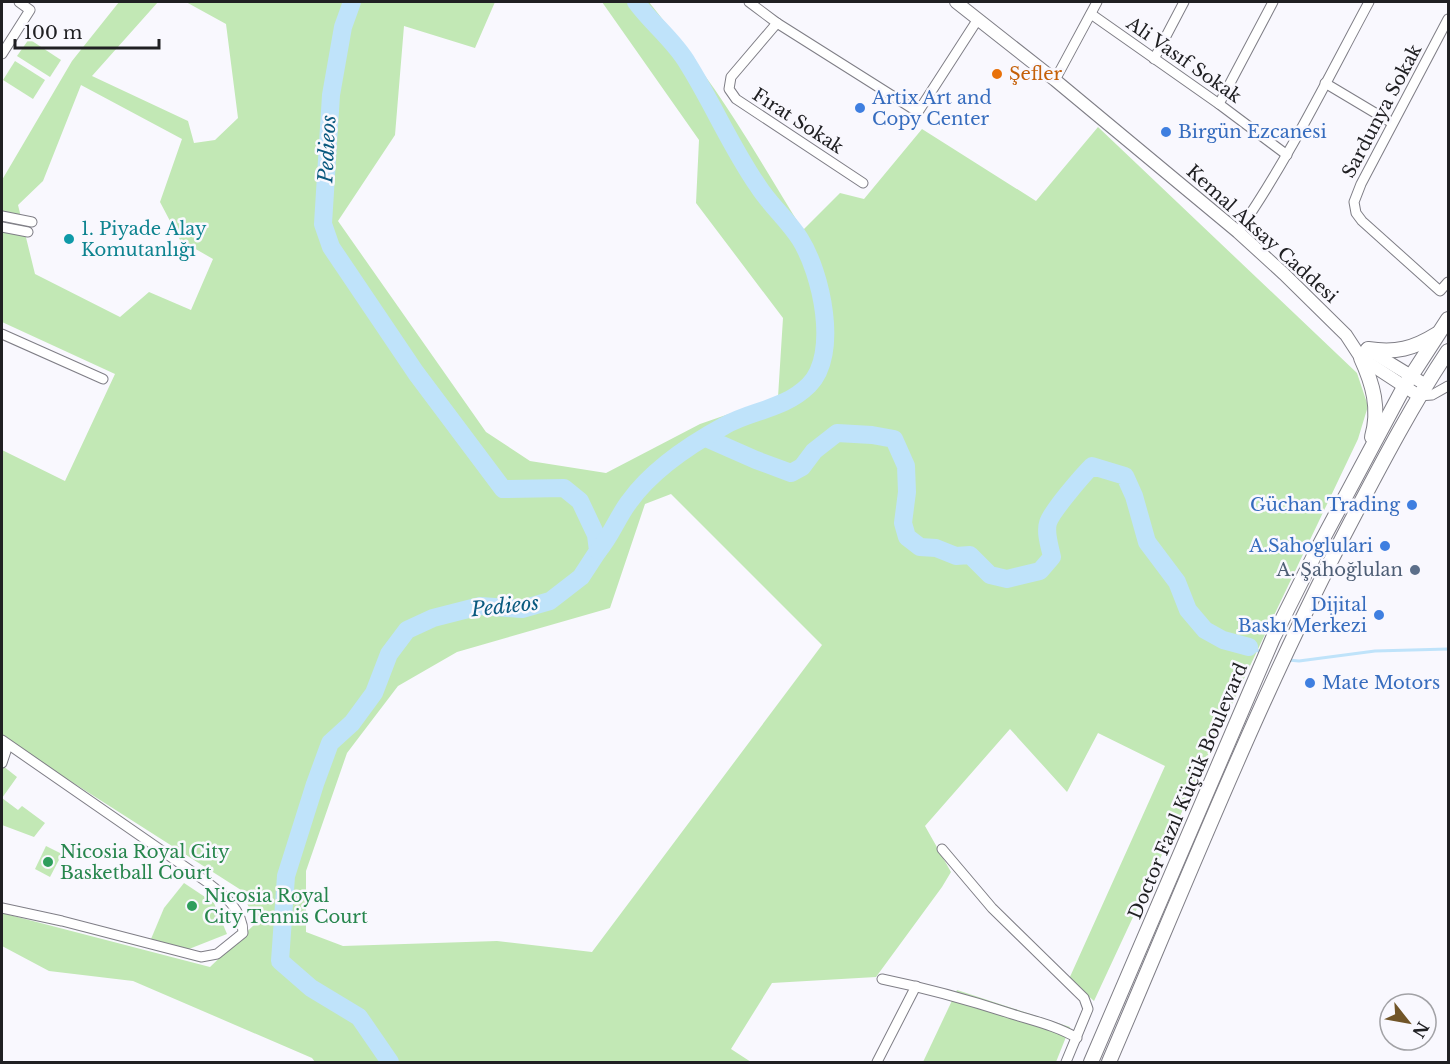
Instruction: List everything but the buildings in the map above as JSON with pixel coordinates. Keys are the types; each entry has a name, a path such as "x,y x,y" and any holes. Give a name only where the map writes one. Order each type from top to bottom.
{"highway":[{"name":"Doctor Fazıl Küçük Boulevard","path":"1091,1062 1273,638 1407,381 1449,319"},
{"path":"1368,453 1375,426 1376,406 1365,354 1405,349 1439,332"},
{"name":"Doctor Fazıl Küçük Boulevard","path":"1109,1062 1290,642 1314,592 1423,390 1449,351"}],"main road":[{"name":"Kemal Aksay Caddesi","path":"956,2 1055,80 1238,232 1365,354 1423,390"}],"street":[{"path":"2,54 30,10 19,2"},
{"path":"749,2 777,23 918,112 978,19"},
{"path":"1055,80 1097,2"},
{"path":"1154,59 1184,2"},
{"path":"1219,104 1273,2"},
{"path":"1238,232 1287,155 1369,2"},
{"name":"Ali Vasıf Sokak","path":"1091,14 1287,155"},
{"name":"Sardunya Sokak","path":"1449,19 1392,123 1354,202 1356,213 1362,221 1440,291 1449,282"},
{"name":"Fırat Sokak","path":"777,23 731,77 729,89 736,99 863,183"},
{"path":"1325,84 1392,123"},
{"path":"2,216 30,227 2,227"},
{"path":"2,333 103,379"},
{"path":"1423,390 1432,395 1449,386"},
{"path":"2,764 5,742 207,882 225,897 243,920 243,933 218,954 201,957 2,908"},
{"path":"942,849 992,908 1087,1003 1088,1009 1066,1062"},
{"path":"882,979 916,986 1032,1020 1062,1030 1077,1038"},
{"path":"877,1062 916,986"}],"green space":[{"path":"119,2 158,2 92,76 188,121 194,143 215,140 238,118 226,24 186,2 495,2 475,48 404,26 395,135 338,221 486,432 530,461 606,473 700,424 778,397 783,318 696,203 699,140 602,2 649,2 725,105 803,230 840,193 864,199 922,129 1036,201 1098,127 1357,373 1368,406 1358,439 1094,1001 1069,979 1165,766 1098,733 1067,792 1010,729 925,826 951,872 876,977 772,983 731,1049 751,1062 315,1062 312,1058 133,981 49,971 2,946 2,913 210,967 256,923 241,890 6,740 2,753 2,450 65,481 115,374 2,322 2,180 72,61","holes":["81,85 182,139 160,202 180,240 213,259 191,310 149,292 120,317 35,274 18,205 43,181","671,494 822,645 592,952 497,941 343,946 306,932 306,871 347,753 398,686 457,652 610,608 645,504"]},
{"path":"29,39 61,60 50,77 17,56"},
{"path":"15,61 45,80 33,99 3,80"},
{"path":"3,766 17,777 2,797"},
{"path":"2,798 18,810 22,806 45,823 34,837 2,825"},
{"name":"Nicosia Royal City Basketball Court","path":"46,846 62,854 50,877 35,869"},
{"path":"184,883 214,903 227,934 189,949 151,939 164,908"},
{"path":"957,990 1070,1027 1056,1062 923,1062"}],"waterway":[{"name":"Pedieos","path":"352,2 343,27 331,95 323,224 331,247 416,373 503,489 564,488 580,501 596,535 598,551 581,577 550,601 522,609 480,606 433,618 407,630 389,654 374,693 352,723 330,743 286,876 280,961 311,988 359,1017 390,1062"},
{"path":"598,551 625,508 660,469 698,441 724,426 778,405 799,393 809,385 818,371 824,354 824,313 815,271 808,253 790,225 748,171 682,55 636,2"},
{"path":"706,438 791,473 802,467 814,451 837,433 894,439 906,466 907,492 903,523 907,537 920,547 936,548 956,556 970,555 990,575 1007,579 1040,571 1052,557 1047,536 1050,518 1092,466 1125,476 1134,496 1147,542 1177,582 1188,610 1205,630 1223,640 1249,647"},
{"path":"1249,647 1261,652"},
{"path":"1288,660 1299,661 1375,651 1448,649"}],"place":[{"name":"Şefler","path":"997,74"},
{"name":"Artix Art and Copy Center","path":"860,108"},
{"name":"Birgün Ezcanesi","path":"1166,132"},
{"name":"1. Piyade Alay Komutanlığı","path":"69,239"},
{"name":"Güchan Trading","path":"1412,505"},
{"name":"A.Sahoglulari","path":"1385,546"},
{"name":"A. Şahoğlulan","path":"1415,570"},
{"name":"Dijital Baskı Merkezi","path":"1379,615"},
{"name":"Mate Motors","path":"1310,683"},
{"name":"Nicosia Royal City Basketball Court","path":"48,862"},
{"name":"Nicosia Royal City Tennis Court","path":"192,906"}]}
